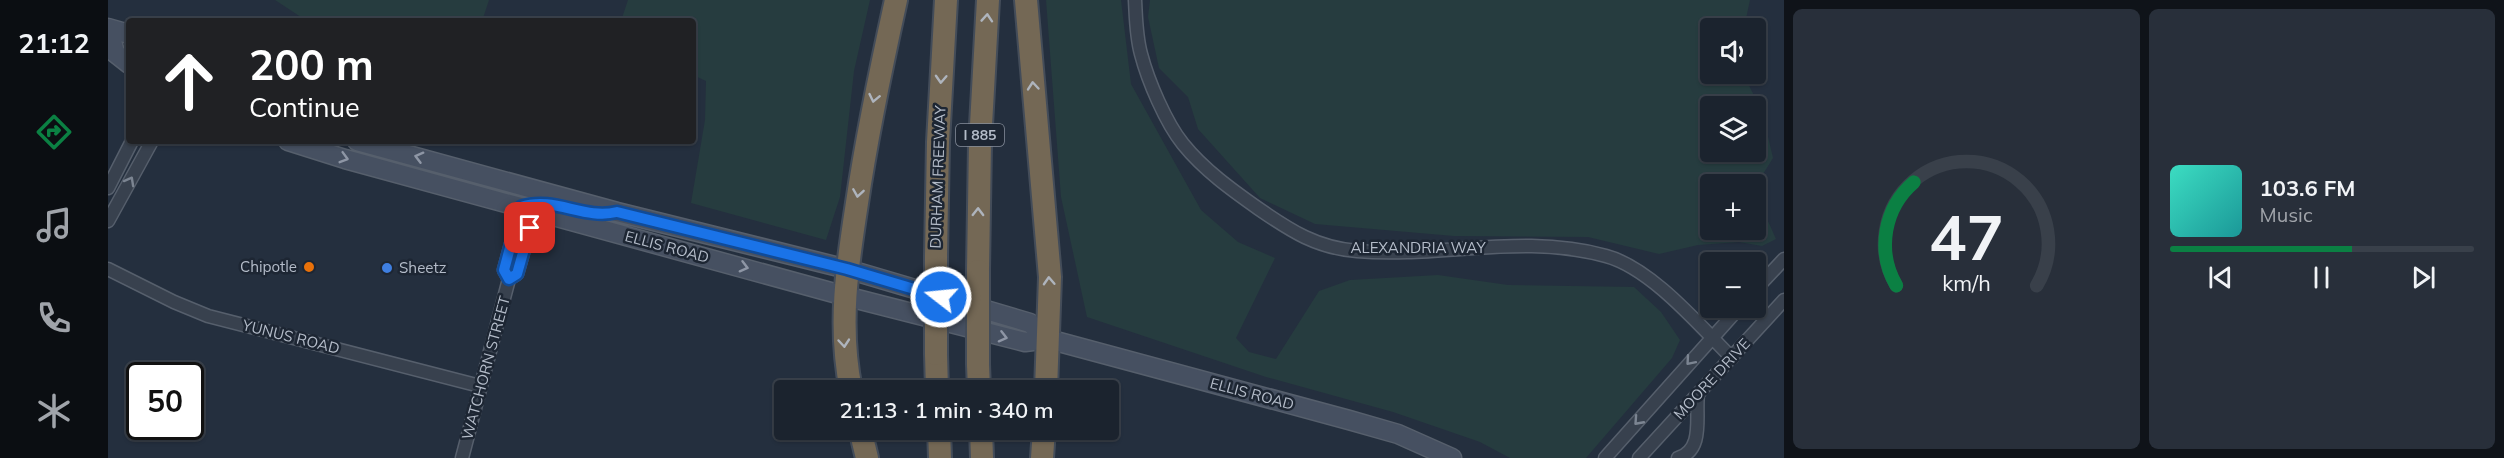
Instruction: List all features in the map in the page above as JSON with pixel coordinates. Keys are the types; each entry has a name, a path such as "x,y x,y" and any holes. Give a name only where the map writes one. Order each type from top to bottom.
{"highway":[{"path":"850,380 844,340 844,296 847,269 871,116 896,0"},
{"name":"DURHAM FREEWAY","path":"937,380 938,142 946,0"},
{"name":"I 885","path":"979,380 980,143 988,0"},
{"path":"1026,0 1050,277 1046,380"},
{"path":"863,440 867,458"},
{"path":"939,440 940,458"},
{"path":"981,440 982,458"},
{"path":"1042,458 1043,440"}],"main road":[{"path":"109,28 126,33"},
{"path":"109,28 115,53 126,62"},
{"name":"ELLIS ROAD","path":"298,144 844,296 1025,342 1048,339 1349,420 1398,435 1452,458"},
{"name":"ELLIS ROAD","path":"368,144 617,212 847,269 1030,323 1048,339"},
{"path":"420,179 432,173 514,190 533,188"},
{"path":"528,209 539,202 602,216 617,212"}],"street":[{"name":"ALEXANDRIA WAY","path":"1135,0 1136,29 1141,55 1171,126 1183,144 1226,186 1288,229 1312,242 1357,251 1420,251 1533,245 1608,256 1632,268 1669,295 1732,358"},
{"path":"108,188 130,144"},
{"path":"108,220 150,144"},
{"name":"WATCHORN STREET","path":"462,458 509,279 504,270 528,209"},
{"path":"1766,278 1784,259"},
{"name":"YUNUS ROAD","path":"108,269 208,316 480,386"},
{"name":"MOORE DRIVE","path":"1639,458 1784,300"},
{"name":"MOORE DRIVE","path":"1605,458 1729,318"},
{"path":"1678,458 1687,454 1697,435 1698,394"}],"green space":[{"path":"275,0 489,0 483,18 302,18"},
{"path":"628,0 870,0 854,71 840,197 826,240 691,203 705,120 706,81 696,76 696,18 622,18"},
{"path":"1046,0 1121,0 1131,84 1201,210 1238,242 1275,258 1236,338 1249,352 1276,359 1319,291 1350,280 1438,275 1508,285 1634,287 1661,312 1680,340 1672,358 1586,458 1510,458 1480,442 1393,412 1266,377 1087,317 1061,197"},
{"path":"1150,0 1750,0 1746,18 1700,18 1700,84 1748,84 1754,96 1700,96 1700,162 1766,162 1766,128 1773,158 1763,174 1700,174 1700,240 1766,240 1766,217 1776,239 1762,246 1739,242 1698,245 1659,254 1588,237 1454,236 1315,224 1260,198 1198,129 1188,97 1159,68 1148,17"}],"place":[{"name":"Chipotle","path":"309,267"},
{"name":"Sheetz","path":"387,268"}],"route":[{"path":"530,228 517,274 509,279 504,270 521,207 539,202 602,216 617,212 847,269 941,297"}]}
